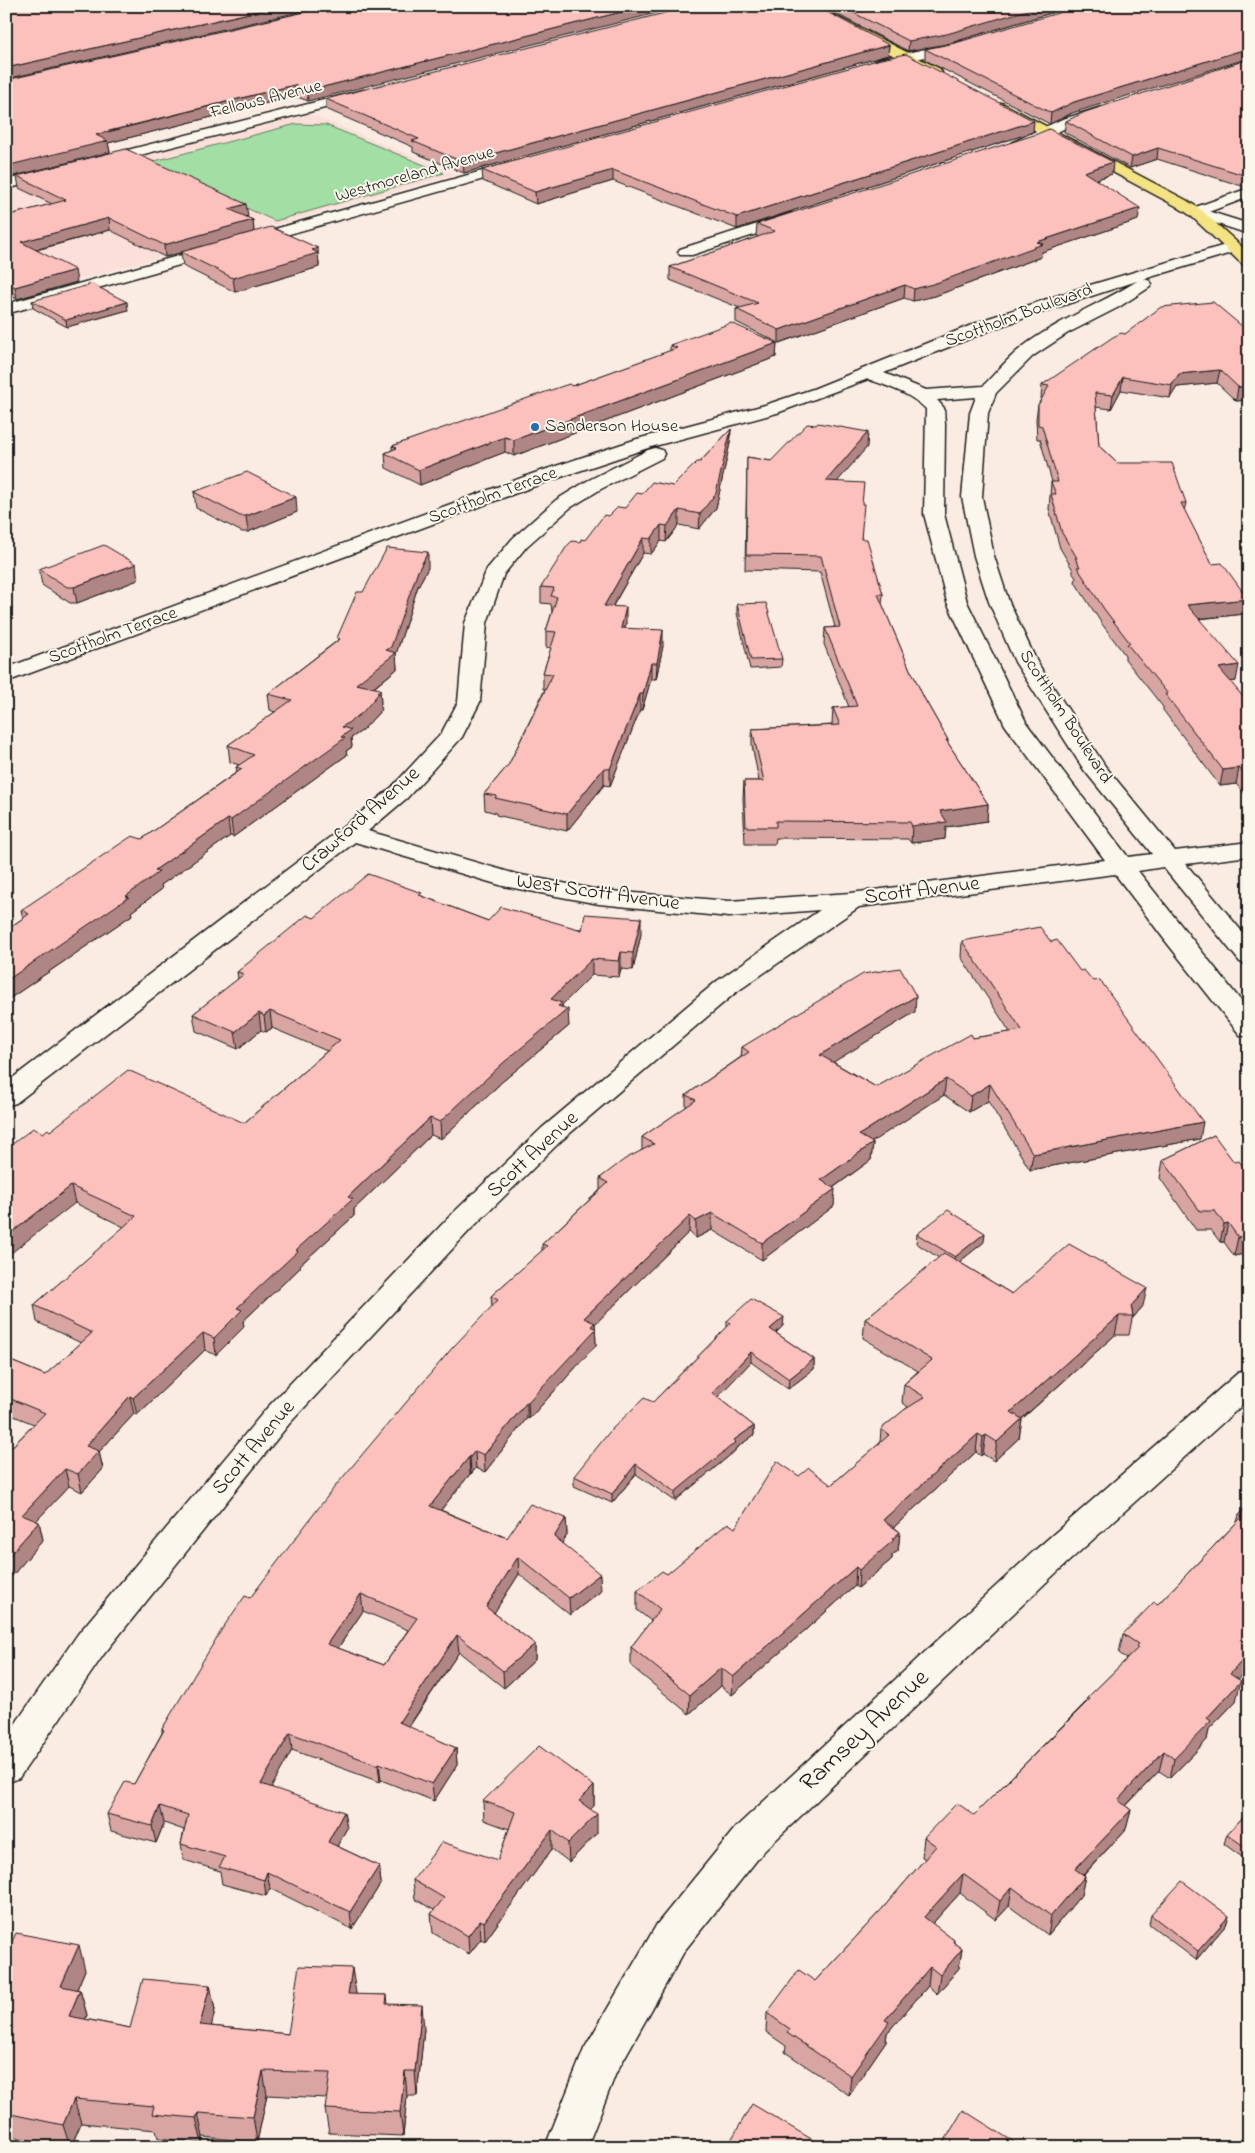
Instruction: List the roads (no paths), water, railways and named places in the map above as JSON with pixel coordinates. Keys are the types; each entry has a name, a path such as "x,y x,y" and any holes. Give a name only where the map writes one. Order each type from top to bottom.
{"main road":[{"path":"806,6 948,79"},
{"path":"989,100 1181,203 1194,212 1249,262"}],"street":[{"path":"869,66 976,41"},
{"name":"Fellows Avenue","path":"87,165 377,91"},
{"path":"1002,150 1030,141 1048,131 1114,107"},
{"name":"Westmoreland Avenue","path":"6,310 536,160"},
{"path":"6,185 67,170"},
{"path":"1194,212 1249,192"},
{"path":"1194,212 1249,230"},
{"path":"686,252 807,213"},
{"name":"Scottholm Boulevard","path":"870,374 995,322 1093,289 1232,248"},
{"name":"Scottholm Boulevard","path":"1172,266 1113,303 1062,328 1027,352 988,391 979,412 972,497 984,556 999,602 1026,662 1096,770 1249,958"},
{"path":"870,374 923,396 988,391"},
{"name":"Scottholm Terrace","path":"6,676 539,478 644,443 771,409 870,374"},
{"name":"Scottholm Boulevard","path":"923,396 935,408 934,514 957,602 1016,725 1176,938 1249,1029"},
{"name":"Crawford Avenue","path":"6,1097 351,833 399,793 451,737 469,702 476,623 494,573 520,542 570,499 719,422"},
{"name":"West Scott Avenue","path":"351,833 512,881 599,897 728,909 852,900"},
{"name":"Scott Avenue","path":"6,1767 91,1644 278,1416 461,1222 552,1134 726,987 852,900 1249,849"},
{"name":"Ramsey Avenue","path":"566,2147 599,2063 671,1937 750,1839 1045,1562 1249,1381"}],"place":[{"name":"Sanderson House","path":"535,427"}]}
